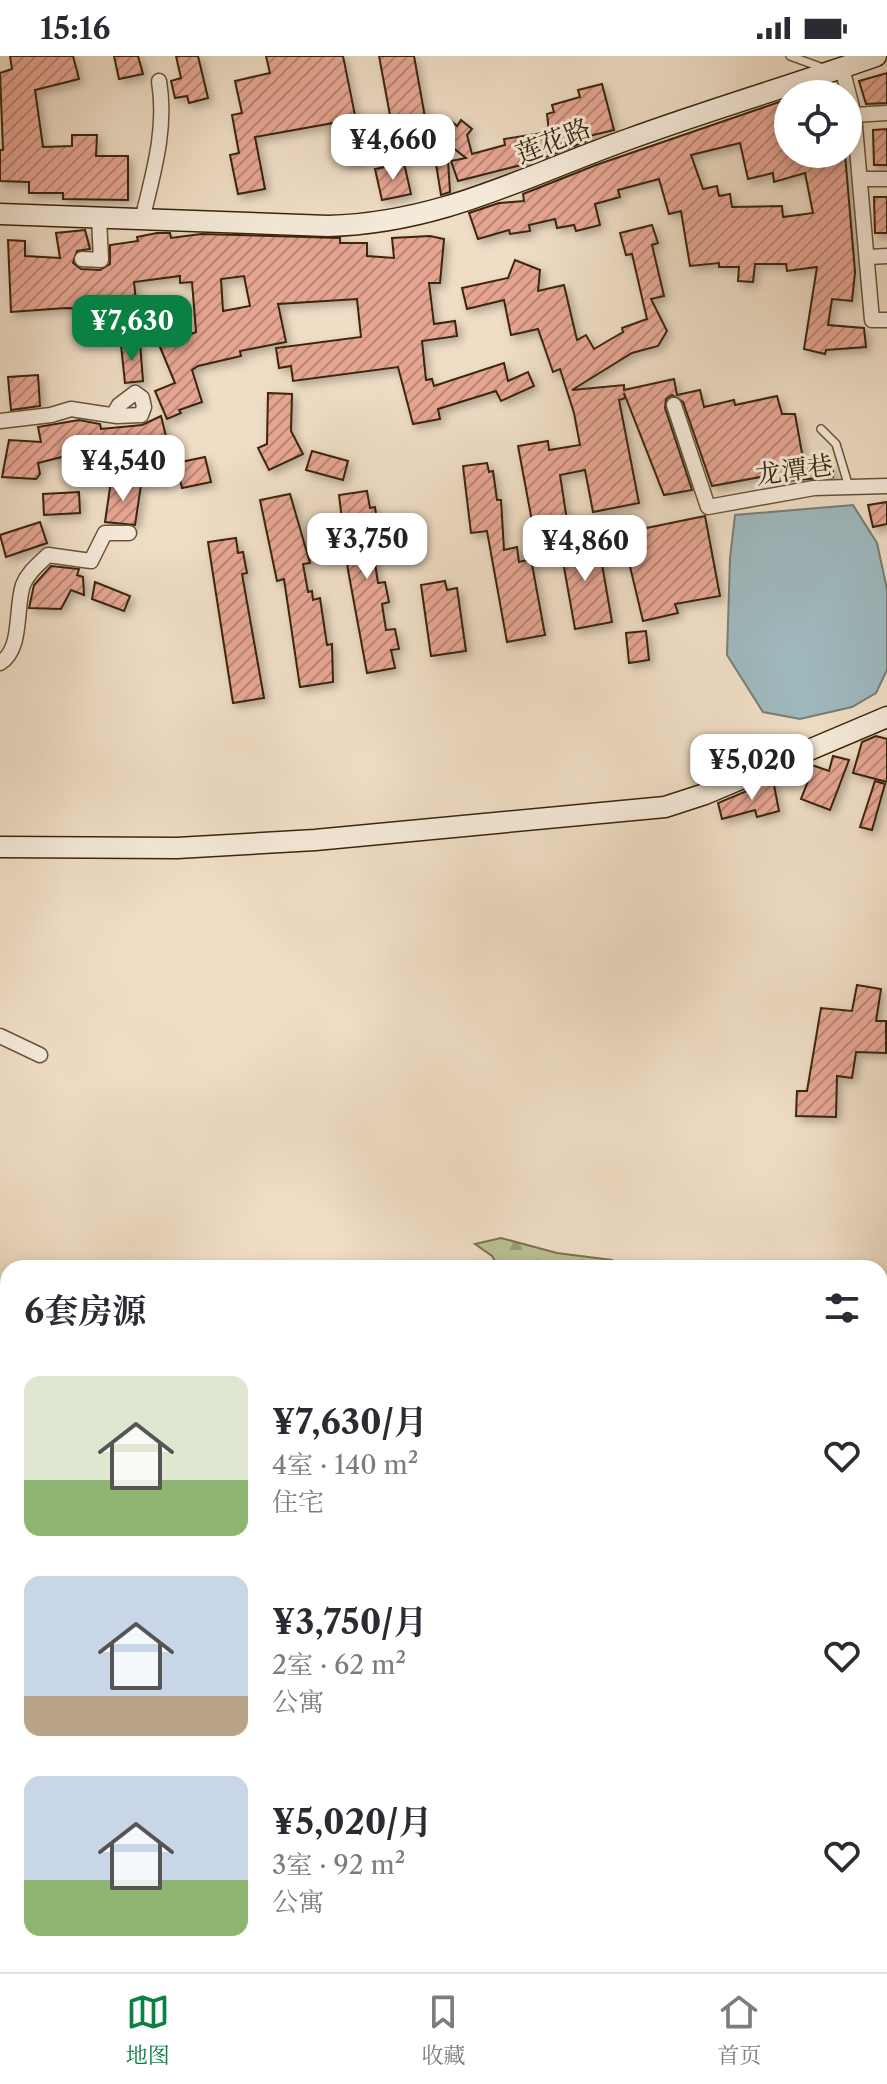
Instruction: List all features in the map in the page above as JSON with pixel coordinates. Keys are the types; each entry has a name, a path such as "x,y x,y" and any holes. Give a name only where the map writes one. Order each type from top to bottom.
{"street":[{"name":"莲花路","path":"0,214 372,225 415,217 522,182 627,139 876,56"},
{"path":"837,70 841,80"},
{"path":"142,220 160,140 163,109 159,81"},
{"path":"862,115 887,113"},
{"path":"860,168 872,320 887,320"},
{"path":"861,179 887,179"},
{"path":"82,259 101,260 99,218"},
{"path":"869,257 887,256"},
{"name":"龙潭巷","path":"674,405 708,507 814,488 887,486"},
{"path":"0,421 71,409 113,415"},
{"path":"0,663 14,648 18,608 24,582 32,570 48,555 91,561 105,533 129,533"},
{"path":"0,847 177,848 315,840 665,807 705,794 887,717"},
{"path":"0,1036 40,1055"}],"lane":[{"path":"790,56 837,70"},
{"path":"821,429 836,444 849,487"}],"green space":[{"path":"501,1238 557,1253 612,1260 494,1260 475,1244"}],"water":[{"path":"853,505 877,543 887,589 887,670 876,693 852,707 800,719 763,712 727,655 730,558 735,515"}],"building":[{"path":"10,56 73,56 79,79 35,90 43,147 72,146 72,135 97,135 96,156 128,156 128,200 63,199 63,193 29,193 29,182 0,181 0,150 3,150 0,73 12,69"},
{"path":"114,56 138,56 143,74 119,79"},
{"path":"176,56 198,56 208,98 189,103 187,96 175,98 171,81 181,78"},
{"path":"266,56 343,56 364,160 346,163 339,122 255,137 265,189 238,194 230,155 239,153 232,115 242,113 235,81 270,73"},
{"path":"379,56 414,56 428,134 395,142"},
{"path":"887,73 887,103 866,104 862,80"},
{"path":"602,84 614,130 589,136 590,140 533,162 458,181 451,161 466,158 438,136 450,120 457,126 461,120 472,129 467,135 472,154 505,145 504,139 549,132 547,114 554,112 552,105 580,97 578,90"},
{"path":"774,104 774,168 846,168 855,272 852,301 832,299 828,325 864,328 866,347 826,350 825,354 804,349 817,267 787,271 786,264 755,264 753,282 738,281 739,267 719,267 719,263 690,266 681,211 669,214 659,179 618,190 620,197 595,204 600,225 576,231 574,225 557,228 555,219 529,225 530,231 510,234 509,230 478,239 469,213 499,203 524,201 523,194 596,165","holes":["740,143 748,179 773,173 774,182 805,173 813,213 783,217 782,206 732,207 730,194 719,196 717,186 703,189 691,155"]},
{"path":"887,129 887,165 874,165 873,130"},
{"path":"448,161 450,192 441,195 436,164"},
{"path":"404,163 411,194 382,200 375,169"},
{"path":"874,197 887,197 887,233 875,233"},
{"path":"652,225 658,243 652,245 664,296 651,299 667,331 658,346 632,353 572,390 624,385 624,390 674,379 677,395 700,390 704,407 734,400 735,405 777,396 782,414 795,414 805,470 833,467 833,477 772,482 771,475 712,486 683,402 672,395 666,399 665,408 692,490 664,495 624,393 625,398 619,400 639,503 593,512 585,470 560,475 568,527 534,532 518,446 548,441 549,450 580,445 574,413 560,369 553,372 538,329 511,335 504,300 467,309 462,288 508,278 515,260 540,270 538,291 564,285 577,340 586,335 594,349 623,332 622,328 647,319 632,254 626,255 620,233"},
{"path":"85,230 90,249 77,251 73,263 81,269 100,270 110,264 110,245 138,241 137,237 157,233 170,233 171,238 201,234 340,238 340,243 367,243 367,256 394,258 392,238 430,236 444,239 440,283 429,283 434,324 455,321 457,336 422,341 426,380 432,379 434,386 504,363 508,381 528,372 534,386 501,401 496,391 438,409 440,419 413,424 398,367 293,381 291,366 279,368 276,348 361,337 357,299 278,304 286,342 240,351 241,356 198,366 192,370 202,402 179,410 181,413 167,419 155,391 175,383 160,347 196,332 192,282 180,283 180,276 134,282 137,311 66,308 11,312 8,240 25,241 25,256 60,258 56,233","holes":["244,276 250,306 223,311 221,279"]},
{"path":"140,343 143,381 125,383 121,345"},
{"path":"38,375 40,406 11,410 8,377"},
{"path":"268,393 292,394 291,431 303,454 269,470 258,448 267,444"},
{"path":"161,416 175,473 143,481 136,454 120,458 117,443 38,463 40,474 36,479 2,477 9,440 41,442 38,427 79,420 100,424 101,429 142,425"},
{"path":"312,451 348,461 343,480 306,470"},
{"path":"205,457 211,482 182,488 176,463"},
{"path":"487,463 489,472 493,471 497,500 501,500 504,550 517,547 519,562 531,559 545,635 507,642 487,531 471,533 463,466"},
{"path":"111,481 141,485 135,525 105,522"},
{"path":"367,491 370,508 375,507 380,541 372,543 378,583 385,582 389,602 382,604 386,630 395,629 399,649 391,650 395,668 367,673 348,570 339,495"},
{"path":"79,492 80,513 44,515 43,494"},
{"path":"290,494 310,563 303,564 308,592 312,591 313,600 320,598 327,645 332,644 333,682 300,687 284,579 277,581 260,500"},
{"path":"887,502 887,524 873,527 868,505"},
{"path":"705,516 720,596 675,604 678,613 643,621 622,533"},
{"path":"40,522 47,543 6,557 0,535"},
{"path":"584,535 586,549 599,547 612,622 575,629 559,539"},
{"path":"236,538 238,553 243,552 247,573 242,574 264,698 233,703 208,542"},
{"path":"51,566 79,569 77,575 83,577 84,595 71,590 61,609 29,608 34,585"},
{"path":"445,581 447,590 457,588 466,651 431,656 421,585"},
{"path":"95,582 130,596 124,611 92,599"},
{"path":"646,631 649,660 629,663 626,633"},
{"path":"876,736 887,739 887,782 853,773 862,742"},
{"path":"833,756 849,760 830,810 801,799 812,771 794,774 793,771 809,764 829,771"},
{"path":"773,780 779,811 757,817 755,810 722,819 718,803"},
{"path":"875,781 885,784 872,830 860,827"},
{"path":"857,985 881,989 876,1021 886,1021 886,1053 856,1052 852,1078 837,1076 836,1117 796,1116 797,1091 807,1091 821,1008 852,1011"}]}
